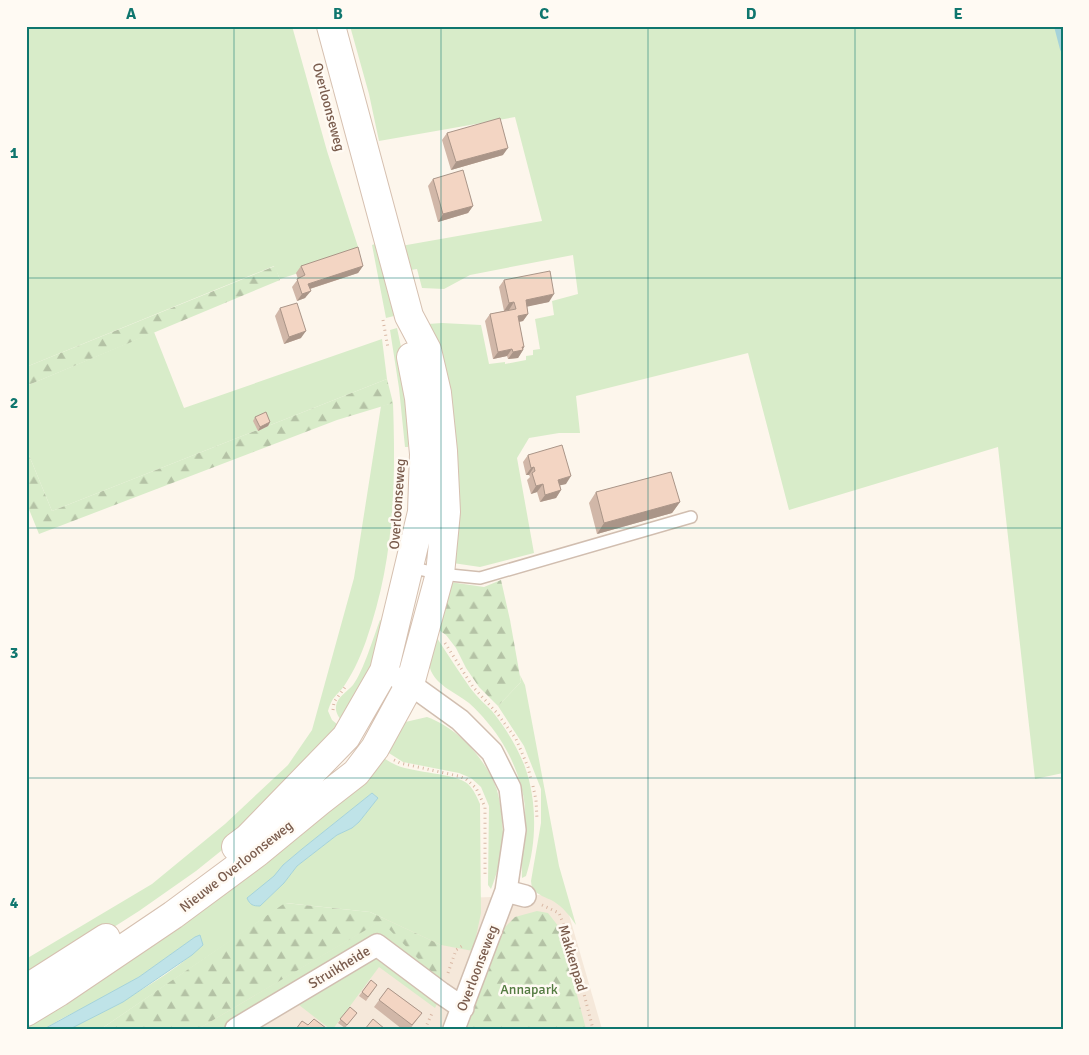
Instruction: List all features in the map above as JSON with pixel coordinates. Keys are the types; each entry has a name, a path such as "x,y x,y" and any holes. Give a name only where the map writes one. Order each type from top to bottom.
{"street":[{"name":"Overloonseweg","path":"331,26 409,316 427,350 438,393 444,451 446,512 440,574 410,684"},
{"name":"Overloonseweg","path":"409,316 410,352 419,398 424,454 422,512 384,671 410,684 460,720 492,752 510,788 514,830 510,898 454,1029"},
{"name":"Nieuwe Overloonseweg","path":"26,989 159,903 248,838 346,737 384,671"},
{"name":"Nieuwe Overloonseweg","path":"26,1012 173,915 258,852 356,774 375,748 410,684"},
{"name":"Struikheide","path":"236,1029 377,945 428,982 441,994 463,1008"}],"lane":[{"path":"410,567 440,574 480,578 691,517"}],"path":[{"path":"383,316 389,354"},
{"path":"350,681 334,702 332,713 337,722 350,731"},
{"name":"Overloonseweg","path":"375,748 400,764 458,776 466,779 476,788 485,807 486,896 510,898"},
{"name":"Makkenpad","path":"510,898 558,913 570,940 594,1029"}],"shaded area":[{"path":"563,894 602,1029 194,1029 414,900"}],"green space":[{"path":"26,26 292,26 327,151 360,253 280,279 274,266 26,367"},
{"path":"350,26 1063,26 1063,773 1035,779 998,447 789,510 748,353 576,396 580,433 559,433 529,438 517,458 534,553 480,567 446,562 428,324 481,325 489,364 505,362 505,364 526,360 526,356 533,355 533,350 540,349 535,319 554,315 552,301 578,294 573,255 470,275 444,289 422,288 417,269 411,270 401,246 542,221 515,117 379,141 369,94"},
{"path":"378,243 394,316 386,318 372,245"},
{"path":"275,266 280,280 26,386 26,367"},
{"path":"397,328 412,399 408,447 405,447 399,388 390,330"},
{"path":"154,332 184,408 382,339 387,379 52,511 26,448 26,386"},
{"path":"387,379 393,403 337,420 39,534 26,502 26,448 52,511"},
{"path":"393,403 393,494 388,553 375,611 360,657 346,683 332,701 328,711 332,720 343,729 252,826 196,871 139,911 26,983 26,959 152,884 225,824 288,765 312,730 354,578 381,406"},
{"path":"501,580 521,682 498,706 479,687 446,635 433,626 443,581 484,587"},
{"path":"380,620 389,623 347,726 337,715 337,703 340,697 357,679 365,663"},
{"path":"430,634 437,638 471,689 502,724 515,745 525,767 532,793 534,836 530,863 526,876 522,878 525,809 523,793 515,767 500,739 488,722 469,703 439,682 431,671 428,660"},
{"path":"520,675 525,685 559,866 576,925 560,906 532,889 531,881 541,823 541,789 524,746 498,706 521,682"},
{"path":"427,717 449,729 469,746 486,767 497,790 501,809 503,838 499,865 491,889 488,885 489,806 481,787 471,778 459,773 403,762 381,748 401,723"},
{"path":"376,752 383,758 404,768 462,780 470,786 480,804 481,913 473,951 441,945 370,912 286,903 101,1029 70,1029 157,980 203,945 195,937 139,977 44,1029 26,1029 26,1017","holes":["372,793 378,798 359,822 352,828 337,835 297,866 284,883 260,906 248,898 275,876 283,865"]},
{"path":"285,903 370,912 441,945 441,982 381,921 198,1029 101,1029"},
{"name":"Annapark","path":"537,911 548,913 559,927 586,1029 467,1029 498,934 515,917"},
{"path":"382,920 441,982 379,937 224,1029 198,1029"},
{"path":"378,955 439,1000 435,1008 379,967 333,1029 330,1029 295,1000"}],"water":[{"path":"372,793 378,798 359,822 352,828 337,835 297,866 284,883 260,906 249,902 247,898 274,876 283,865"},
{"path":"200,935 203,945 192,955 123,1002 70,1029 44,1029 139,977"}],"building":[{"path":"500,118 508,148 456,162 447,133"},
{"path":"463,170 473,206 443,214 433,179"},
{"path":"358,247 363,266 308,284 311,291 302,294 297,279 305,275 301,266"},
{"path":"550,271 554,294 526,300 528,314 518,316 523,350 513,352 512,349 498,352 490,314 516,309 514,302 509,303 504,280"},
{"path":"297,303 306,331 289,337 280,308"},
{"path":"266,412 270,422 260,427 255,417"},
{"path":"562,445 571,476 558,480 561,490 545,495 543,484 536,486 532,473 535,471 534,467 531,468 528,455"},
{"path":"671,472 680,502 604,523 596,492"},
{"path":"371,980 377,985 368,997 362,992"},
{"path":"388,988 422,1013 412,1025 379,1000"},
{"path":"350,1007 357,1013 347,1025 340,1019"},
{"path":"314,1019 326,1029 296,1029 302,1021 308,1025"},
{"path":"373,1019 385,1029 365,1029"}],"waterway":[{"path":"1057,26 1063,49"}]}
